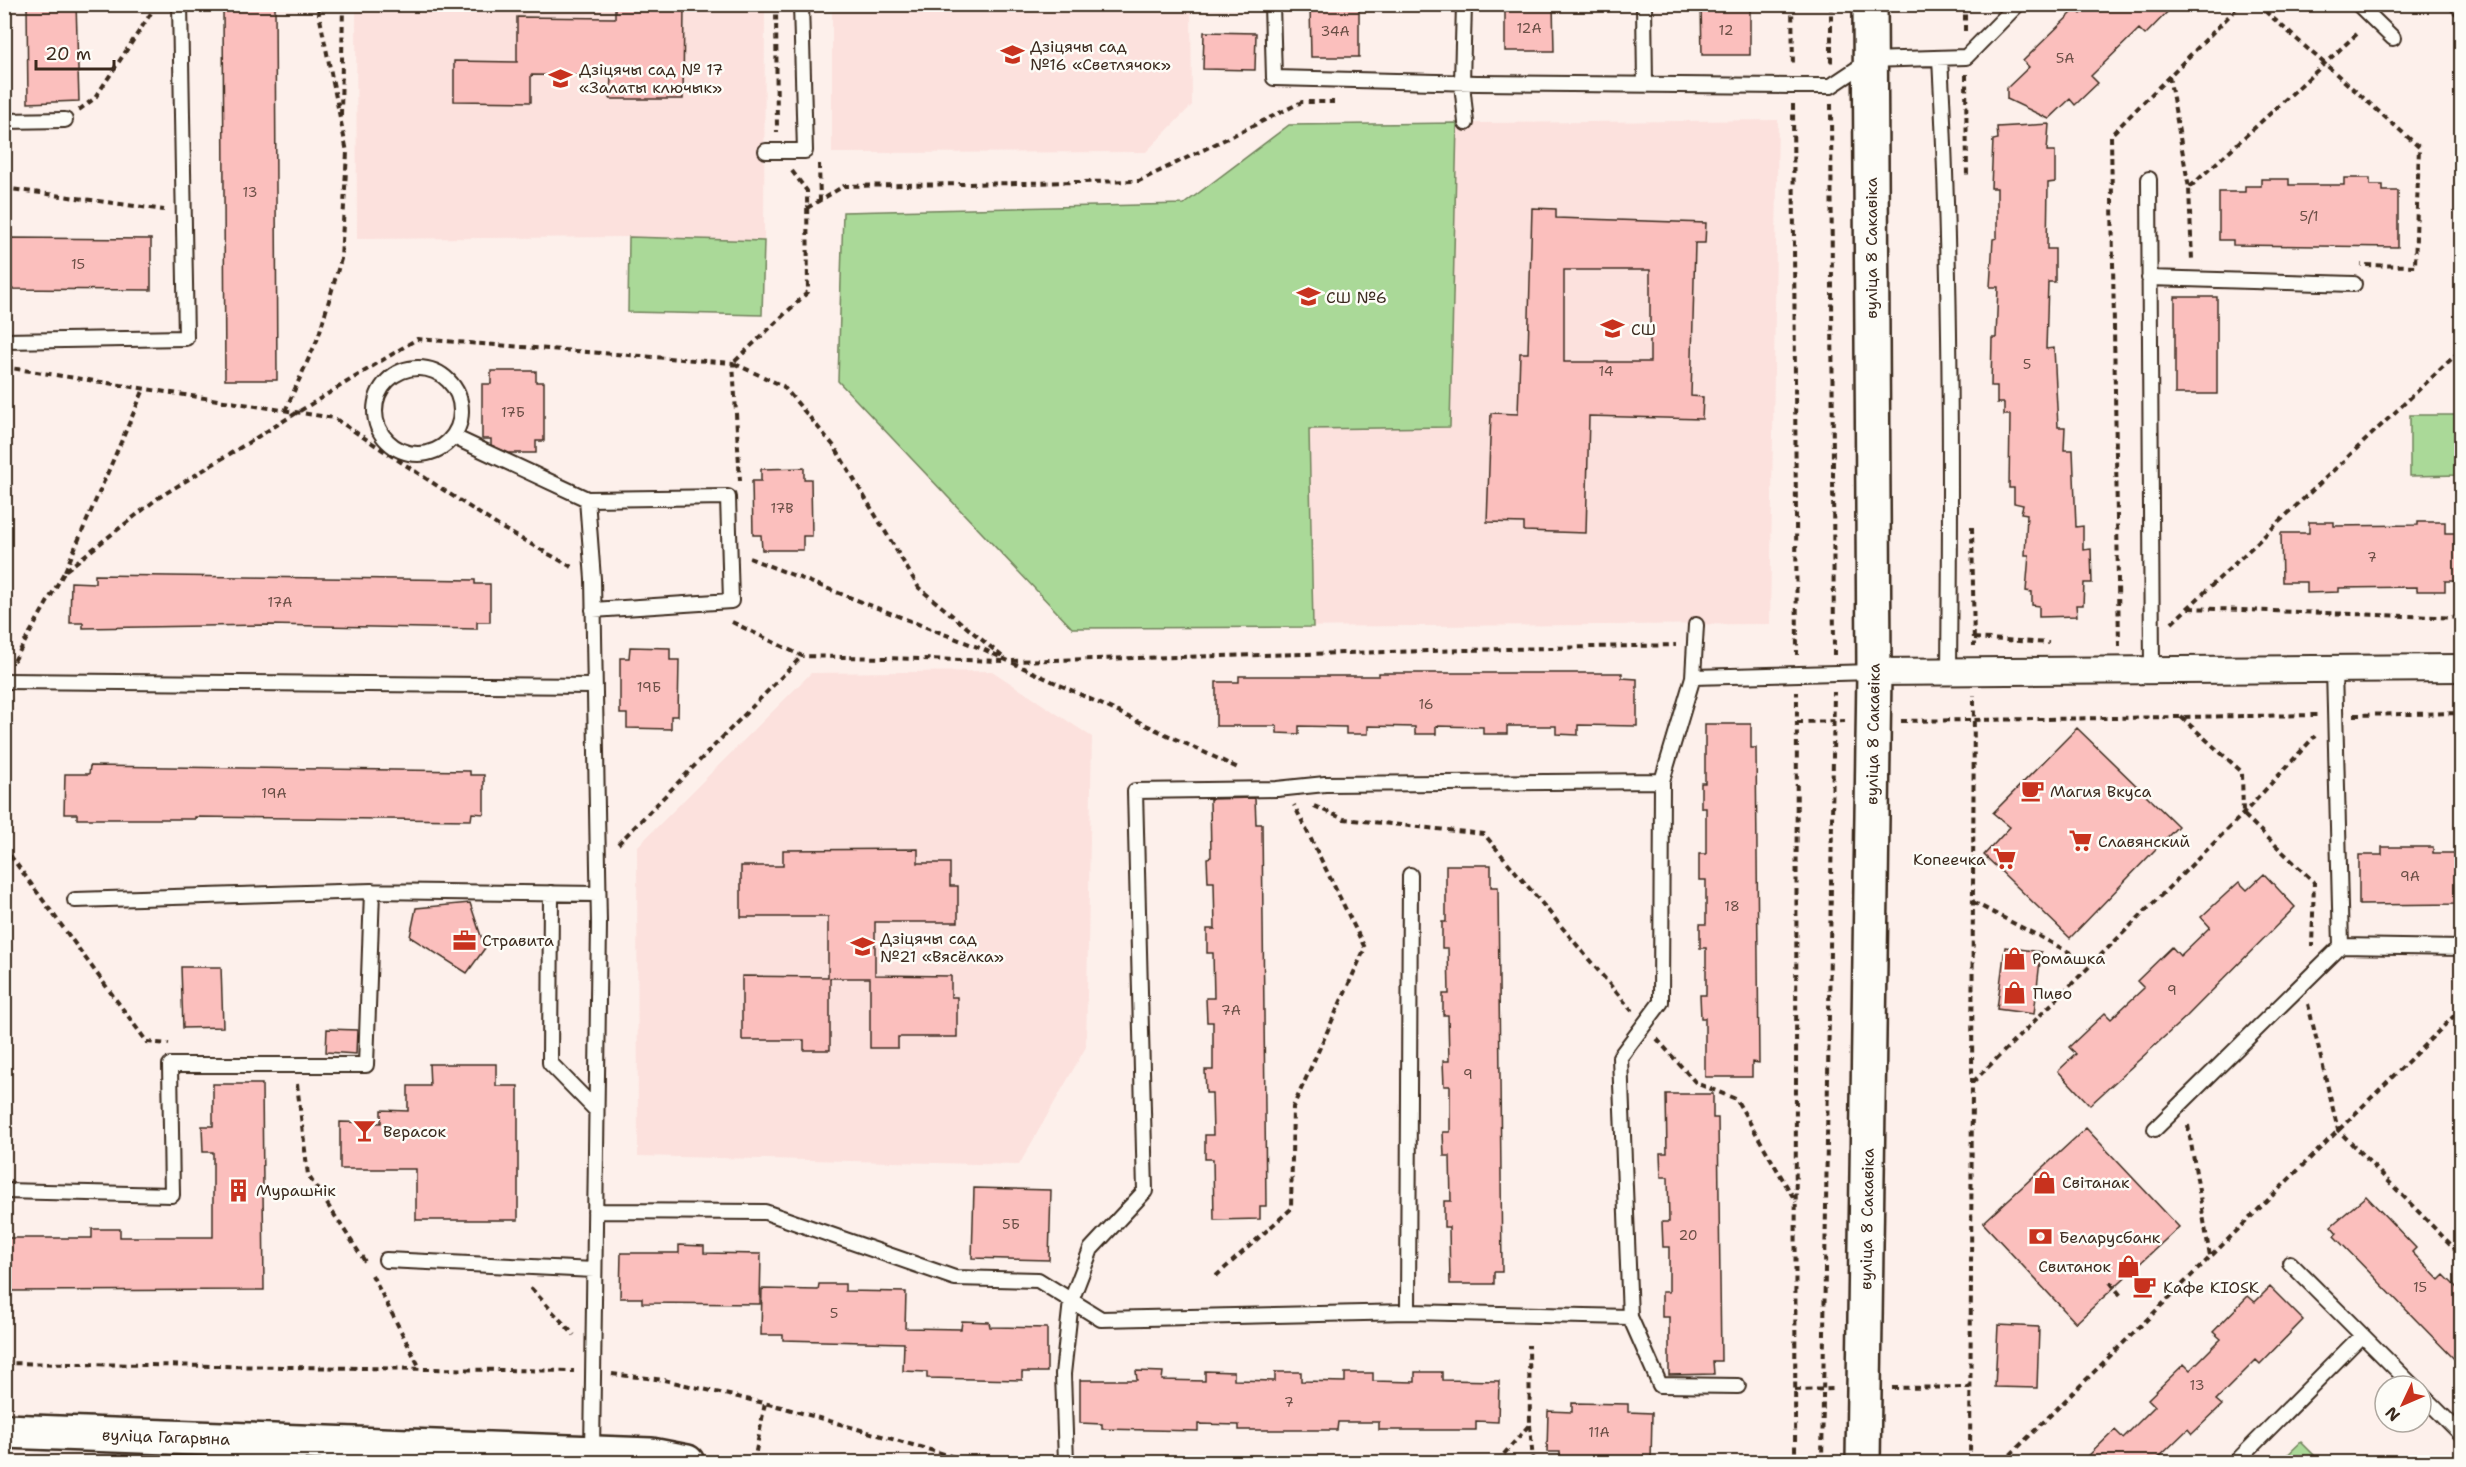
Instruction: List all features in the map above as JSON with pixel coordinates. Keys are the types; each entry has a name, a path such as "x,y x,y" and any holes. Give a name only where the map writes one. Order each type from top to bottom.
{"main road":[{"name":"вуліца 8 Сакавіка","path":"1863,1462 1874,672 1870,4"},
{"name":"вуліца Гагарына","path":"4,1431 651,1455 687,1462"}],"street":[{"path":"1874,672 2462,668"}],"lane":[{"path":"4,341 186,338 180,4"},
{"path":"771,151 805,152 801,4"},
{"path":"1272,4 1274,78 1462,83 1793,86 1831,86 1870,60 1966,57 2018,4"},
{"path":"1464,4 1462,83 1466,123"},
{"path":"1644,4 1645,85"},
{"path":"2358,4 2393,38"},
{"path":"2456,4 2462,10"},
{"path":"1940,58 1947,193 1951,492 1949,672"},
{"path":"4,121 65,120"},
{"path":"2149,179 2152,671"},
{"path":"2150,278 2354,284"},
{"path":"410,368 425,368 445,377 459,394 462,408 460,423 454,437 444,446 431,452 417,454 392,445 376,423 376,402 385,383 396,374 410,368"},
{"path":"454,437 587,499 728,497 730,601 594,610"},
{"path":"587,499 594,610 598,894 592,1453"},
{"path":"1696,625 1693,677 1662,781 1661,1002 1620,1057 1630,1317 1660,1385 1738,1386"},
{"path":"2334,669 2342,946"},
{"path":"1693,677 1874,672"},
{"path":"7,675 595,686"},
{"path":"1066,1462 1063,1374 1071,1301 1091,1249 1145,1191 1135,791 1277,789 1325,784 1662,781"},
{"path":"1408,1312 1410,875"},
{"path":"75,900 372,891 598,894"},
{"path":"4,1191 172,1195 170,1065 366,1065 372,891"},
{"path":"551,893 550,1063 596,1110"},
{"path":"2155,1129 2342,946 2462,948"},
{"path":"595,1212 765,1212 955,1278 1038,1280 1101,1319 1408,1312 1630,1317"},
{"path":"386,1260 594,1270"},
{"path":"2290,1263 2401,1374"},
{"path":"2236,1462 2362,1335"},
{"path":"2433,1406 2462,1435"}],"path":[{"path":"65,120 95,98 157,4"},
{"path":"285,411 318,338 341,259 347,152 317,4"},
{"path":"340,122 343,4"},
{"path":"734,363 808,292 807,191 771,151 776,4"},
{"path":"1792,4 1797,674 1795,1462"},
{"path":"1822,1462 1834,673 1831,4"},
{"path":"1965,4 1968,188"},
{"path":"2108,646 2119,647 2111,135 2241,4"},
{"path":"2257,4 2419,147 2415,266 2356,265"},
{"path":"2189,188 2326,65 2373,19"},
{"path":"2169,76 2189,188 2192,261 2204,261"},
{"path":"807,208 844,186 1140,181 1302,102 1337,102"},
{"path":"4,188 184,212"},
{"path":"65,571 158,498 417,339 734,363 783,386 834,446 919,588 1008,661"},
{"path":"2151,643 2462,349"},
{"path":"4,367 334,418 500,527 593,579"},
{"path":"7,675 65,571 144,389"},
{"path":"1970,1462 1974,721 1972,520"},
{"path":"695,603 802,656 1008,661 1695,645"},
{"path":"2188,608 2462,618"},
{"path":"1974,638 2052,643"},
{"path":"617,845 802,656"},
{"path":"1974,721 2462,713"},
{"path":"1972,1083 2243,814 2335,715"},
{"path":"2181,717 2242,772 2243,814 2314,882 2312,951"},
{"path":"1216,1276 1291,1209 1293,1107 1365,948 1289,794"},
{"path":"4,847 147,1042 181,1045"},
{"path":"1973,902 2092,964"},
{"path":"2303,983 2338,1130 2462,1256"},
{"path":"2003,1462 2462,1008"},
{"path":"295,1065 308,1175 364,1259 420,1368"},
{"path":"2184,1100 2210,1257"},
{"path":"511,1266 576,1338"},
{"path":"2110,1282 2122,1297"},
{"path":"1529,1345 1533,1462"},
{"path":"612,1362 612,1374"},
{"path":"4,1363 420,1368 612,1374 664,1380 765,1403 972,1462"},
{"path":"754,1462 765,1403"},
{"path":"1497,1462 1530,1424"}],"shaded area":[{"name":"Дзіцячы сад № 17 «Залаты ключык»","path":"356,5 765,5 764,241 629,237 357,239"},
{"name":"Дзіцячы сад №16 «Светлячок»","path":"832,5 1191,5 1192,105 1146,152 832,153"},
{"name":"СШ №6","path":"1778,120 1770,624 1072,628 838,381 843,212 1184,204 1289,125"},
{"name":"Дзіцячы сад №21 «Вясёлка»","path":"992,671 1092,737 1086,1047 1019,1165 638,1156 637,847 811,673"}],"green space":[{"path":"1457,123 1450,427 1309,429 1313,627 1072,628 838,381 843,212 1184,204 1289,125"},
{"path":"629,237 764,241 762,315 628,312"},
{"path":"2410,415 2461,415 2461,475 2410,476"},
{"path":"2301,1442 2321,1462 2280,1462"}],"building":[{"path":"27,4 76,4 79,101 28,103"},
{"path":"223,4 275,4 277,380 225,380"},
{"path":"615,4 684,4 683,99 610,99 611,76 531,75 531,102 454,101 454,61 517,62 517,17 615,18"},
{"path":"1310,4 1359,4 1359,57 1311,57"},
{"path":"1505,4 1553,4 1554,51 1505,51"},
{"path":"1701,4 1750,4 1750,55 1702,55"},
{"path":"2090,4 2175,4 2145,35 2139,29 2091,76 2098,83 2075,105 2070,99 2049,119 2007,99 2007,88 2029,67 2023,61 2076,9 2081,14"},
{"path":"1204,32 1256,33 1255,70 1203,69"},
{"path":"2049,124 2047,151 2055,151 2055,182 2048,183 2047,249 2055,249 2055,282 2048,282 2046,349 2054,348 2058,427 2065,427 2064,450 2073,450 2076,527 2083,526 2083,550 2091,549 2092,583 2084,583 2083,605 2076,605 2077,616 2039,617 2039,606 2032,605 2032,592 2026,591 2029,555 2025,555 2027,514 2021,513 2023,505 2014,503 2014,488 2009,488 2010,415 2004,415 2004,403 1997,403 1997,386 1991,386 1992,338 1996,338 1998,287 1990,287 1993,239 1997,238 1997,188 1991,188 1993,140 1998,139 1997,127"},
{"path":"2344,178 2370,178 2370,185 2383,185 2383,191 2398,191 2398,247 2233,245 2233,240 2219,240 2219,192 2245,192 2245,186 2261,186 2261,179 2289,179 2289,185 2344,185"},
{"path":"1532,208 1556,209 1556,218 1706,223 1705,243 1695,243 1691,396 1703,397 1702,419 1589,416 1586,533 1524,531 1524,523 1487,522 1491,413 1518,414 1520,353 1528,353","holes":["1564,270 1650,270 1650,362 1564,362"]},
{"path":"4,238 151,239 151,290 4,289"},
{"path":"2175,297 2217,297 2217,394 2175,394"},
{"path":"491,371 536,371 536,382 544,382 544,441 536,441 536,453 509,453 491,445 491,439 482,439 482,384 491,384"},
{"path":"804,468 804,479 811,479 812,536 803,536 803,550 762,550 761,535 753,535 752,481 761,481 761,469"},
{"path":"2309,522 2334,522 2334,526 2418,525 2418,522 2445,522 2445,533 2462,533 2462,581 2445,581 2445,591 2417,591 2417,587 2339,588 2339,592 2307,593 2307,582 2282,582 2281,533 2309,533"},
{"path":"95,575 475,580 475,584 490,584 490,622 477,622 477,629 269,625 83,628 83,623 70,623 71,582 95,583"},
{"path":"630,647 670,648 670,660 679,660 678,716 671,716 671,729 627,728 627,714 620,714 620,658 629,658"},
{"path":"1379,673 1622,673 1622,678 1637,679 1637,726 1578,725 1578,735 1556,734 1556,726 1507,726 1507,734 1483,734 1483,727 1436,726 1436,734 1415,734 1415,727 1368,726 1368,734 1346,734 1346,727 1299,726 1299,734 1277,733 1277,726 1216,726 1216,682 1239,682 1239,676 1379,676"},
{"path":"1705,724 1751,724 1751,748 1756,748 1759,1063 1752,1062 1752,1077 1705,1077 1705,1018 1701,1018 1700,995 1706,995 1706,948 1700,948 1700,924 1706,924 1706,880 1699,880 1699,854 1706,854 1706,808 1701,808 1701,783 1705,783"},
{"name":"Славянский","path":"2077,728 2178,826 2070,938 1984,855 2010,827 1993,813"},
{"path":"90,766 470,771 470,775 484,775 484,814 472,813 471,820 195,817 195,819 77,819 77,814 64,814 65,774 89,774"},
{"path":"1255,798 1256,824 1262,824 1266,1206 1260,1206 1260,1219 1214,1220 1213,1159 1205,1159 1205,1135 1213,1135 1212,1093 1206,1093 1205,1070 1213,1070 1213,1022 1207,1022 1206,998 1214,998 1213,953 1207,953 1207,929 1215,929 1214,882 1208,882 1207,858 1211,857 1210,799"},
{"path":"2382,847 2433,847 2433,853 2462,853 2462,904 2359,905 2359,855 2382,855"},
{"path":"918,849 918,863 950,863 950,886 958,886 958,922 875,922 875,975 951,976 951,997 957,997 957,1037 898,1037 898,1048 870,1048 870,978 830,978 830,1050 804,1050 804,1040 742,1040 742,976 828,977 828,917 741,917 741,866 783,866 783,850"},
{"path":"1446,865 1491,865 1491,887 1498,887 1502,1272 1494,1272 1494,1284 1450,1284 1449,1227 1444,1227 1444,1201 1451,1201 1450,1156 1444,1156 1443,1132 1450,1132 1450,1086 1444,1086 1443,1061 1449,1061 1448,1015 1443,1015 1443,994 1449,994 1448,948 1442,948 1442,922 1446,922"},
{"path":"2264,874 2295,907 2187,1016 2090,1105 2058,1071 2076,1054 2069,1047 2105,1013 2111,1019 2144,988 2137,981 2172,947 2180,956 2210,927 2201,917 2239,882 2247,890"},
{"path":"470,903 485,948 467,973 410,937 416,908"},
{"path":"2005,947 2041,952 2034,1014 1997,1009"},
{"path":"181,967 221,967 223,1027 183,1028"},
{"path":"327,1029 357,1030 356,1054 326,1052"},
{"path":"429,1064 496,1064 496,1086 518,1086 518,1220 416,1220 416,1169 340,1169 340,1122 381,1123 381,1110 408,1111 408,1086 430,1086"},
{"name":"Мурашнік","path":"213,1084 262,1084 264,1290 4,1291 4,1238 92,1238 92,1229 120,1229 120,1237 213,1237 213,1152 203,1152 202,1126 213,1126"},
{"path":"1666,1094 1713,1094 1713,1118 1718,1118 1721,1361 1713,1361 1714,1374 1669,1375 1669,1317 1662,1317 1662,1292 1669,1292 1669,1247 1663,1247 1662,1222 1669,1222 1668,1177 1661,1177 1660,1153 1667,1153"},
{"path":"2086,1128 2179,1227 2076,1323 1983,1223"},
{"path":"974,1188 1051,1190 1049,1260 972,1258"},
{"path":"2366,1196 2416,1248 2412,1252 2439,1280 2444,1275 2462,1293 2462,1367 2334,1236 2337,1233 2331,1226"},
{"path":"679,1245 704,1246 704,1253 761,1254 760,1304 642,1303 642,1298 620,1298 621,1253 679,1253"},
{"path":"819,1284 845,1284 845,1291 906,1292 905,1328 961,1329 962,1321 989,1322 990,1327 1047,1328 1047,1372 1022,1372 1022,1380 927,1378 927,1372 903,1371 904,1343 783,1340 783,1335 761,1335 762,1289 818,1290"},
{"path":"2270,1287 2303,1320 2260,1364 2256,1360 2216,1400 2222,1405 2192,1434 2188,1429 2154,1462 2082,1462 2115,1430 2123,1438 2155,1406 2148,1399 2184,1364 2190,1370 2221,1339 2213,1332 2248,1296 2255,1302"},
{"path":"1998,1325 2039,1327 2037,1388 1995,1387"},
{"path":"1136,1371 1163,1372 1162,1380 1205,1381 1205,1371 1234,1372 1234,1380 1275,1381 1275,1372 1301,1372 1301,1381 1345,1382 1345,1373 1373,1373 1373,1381 1415,1382 1415,1372 1442,1372 1442,1380 1499,1381 1498,1422 1476,1421 1476,1430 1379,1430 1379,1422 1338,1422 1337,1430 1239,1430 1239,1425 1198,1424 1198,1431 1102,1429 1102,1424 1080,1423 1080,1380 1137,1380"},
{"path":"1572,1403 1628,1404 1628,1412 1652,1413 1651,1461 1560,1460 1560,1452 1547,1452 1548,1411 1572,1412"}],"place":[{"name":"Дзіцячы сад №16 «Светлячок»","path":"1012,55"},
{"name":"Дзіцячы сад № 17 «Залаты ключык»","path":"561,78"},
{"name":"СШ №6","path":"1308,297"},
{"name":"СШ","path":"1613,329"},
{"name":"Магия Вкуса","path":"2032,791"},
{"name":"Славянский","path":"2080,841"},
{"name":"Копеечка","path":"2004,859"},
{"name":"Стравита","path":"464,940"},
{"name":"Дзіцячы сад №21 «Вясёлка»","path":"862,947"},
{"name":"Ромашка","path":"2014,958"},
{"name":"Пиво","path":"2015,993"},
{"name":"Верасок","path":"365,1131"},
{"name":"Світанак","path":"2044,1182"},
{"name":"Мурашнік","path":"238,1190"},
{"name":"Беларусбанк","path":"2041,1237"},
{"name":"Свитанок","path":"2129,1266"},
{"name":"Кафе KIOSK","path":"2145,1287"}]}
